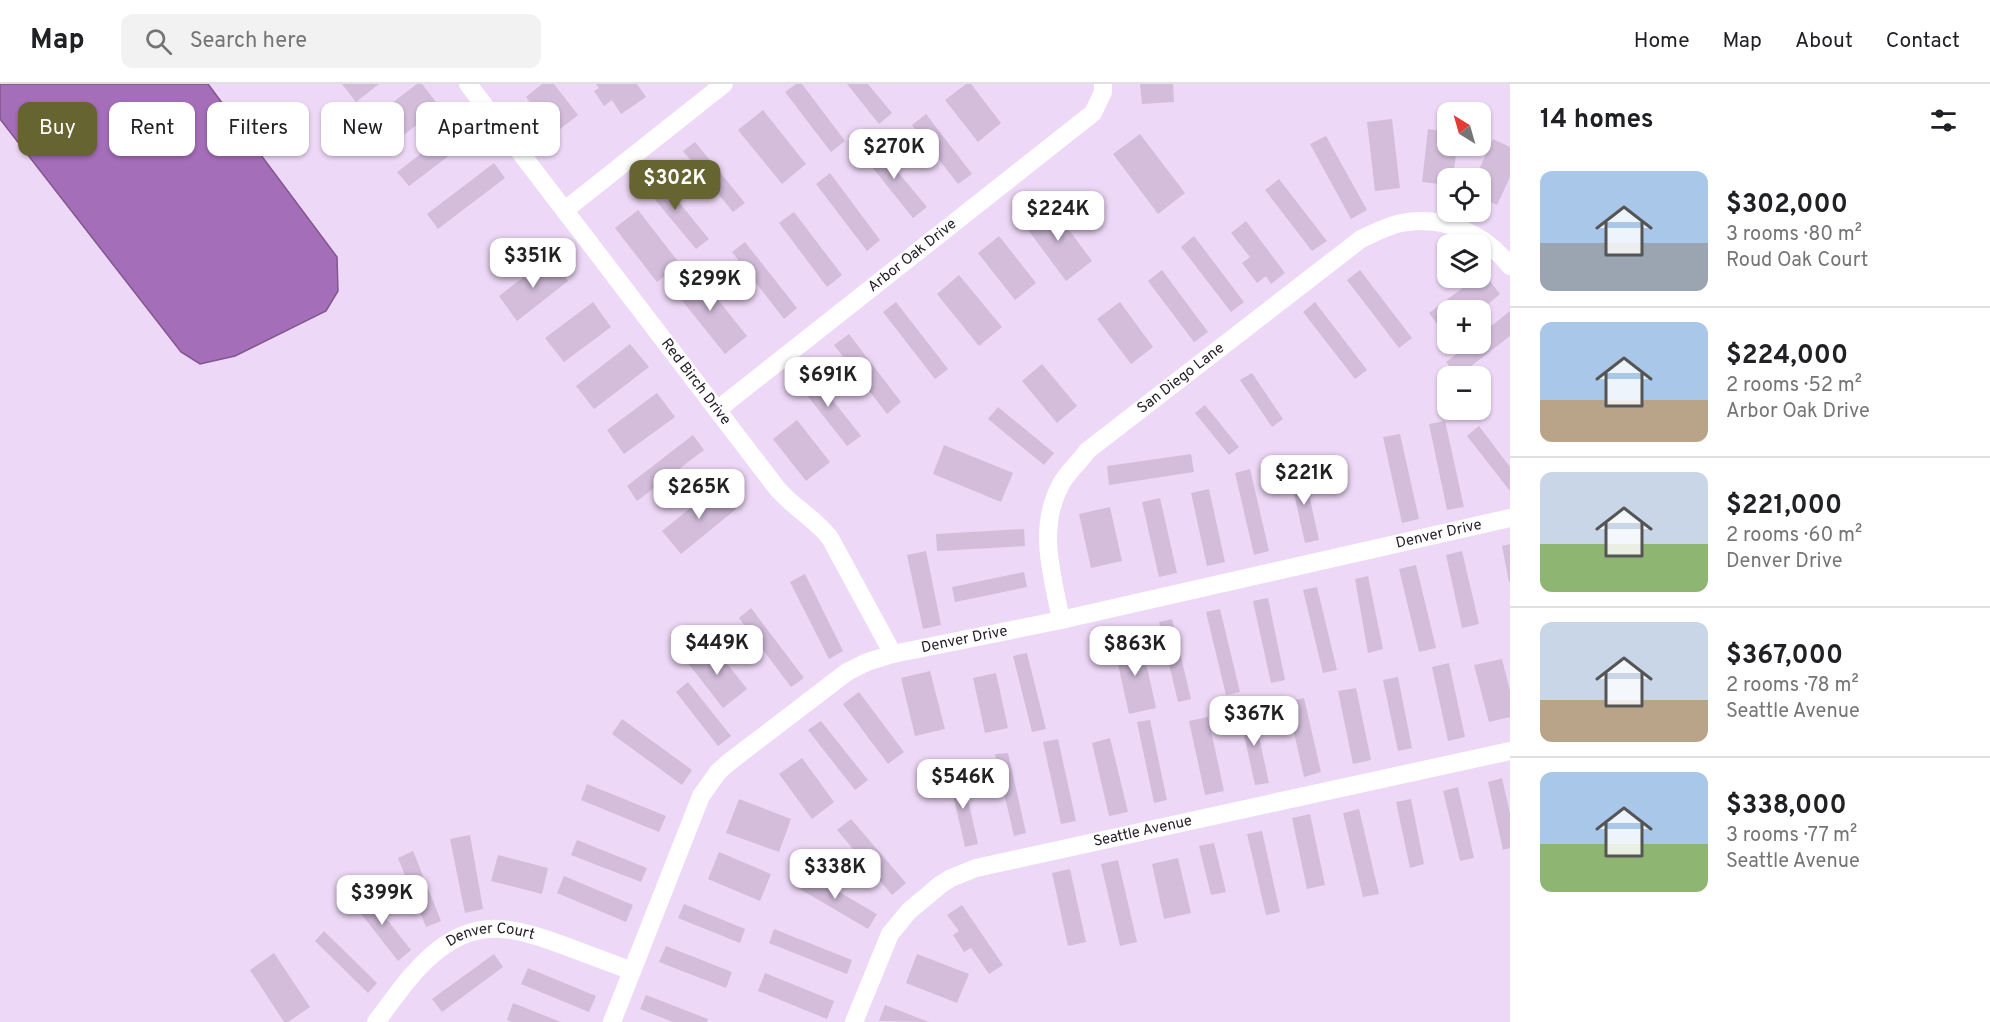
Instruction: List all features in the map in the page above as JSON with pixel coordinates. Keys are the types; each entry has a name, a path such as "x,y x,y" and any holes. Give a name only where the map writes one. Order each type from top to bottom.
{"street":[{"name":"Red Birch Drive","path":"468,84 781,493 817,523 830,538 893,654"},
{"path":"565,210 724,84"},
{"name":"Arbor Oak Drive","path":"717,410 1093,113 1102,90"},
{"name":"San Diego Lane","path":"1061,620 1049,559 1047,528 1060,484 1078,460 1361,239 1401,223 1431,222 1450,225 1478,237 1494,249 1510,266"},
{"name":"Denver Drive","path":"612,1022 701,796 718,772 847,672 867,662 893,654 1061,620 1510,518"},
{"name":"Seattle Avenue","path":"854,1022 890,934 909,911 951,878 976,868 1510,751"},
{"name":"Denver Court","path":"376,1022 432,955 451,941 472,932 496,928 520,930 632,971"}],"shaded area":[{"path":"0,84 208,84 221,102 207,102 207,156 262,156 337,257 338,291 326,311 235,356 200,364 181,352 29,156 97,156 97,102 18,102 18,142 0,119"}],"building":[{"path":"342,84 379,84 356,102"},
{"path":"417,84 422,84 436,102 416,102 416,125 404,135 404,102 393,102"},
{"path":"542,84 554,84 578,115 560,129 560,102 530,102 526,97"},
{"path":"596,84 637,84 646,97 621,114 612,100 604,106 594,91 599,88"},
{"path":"796,84 802,84 845,141 831,152 785,92"},
{"path":"847,84 868,84 892,113 879,124"},
{"path":"966,84 971,84 1001,123 978,142 945,100"},
{"path":"1140,84 1173,84 1174,102 1142,104"},
{"path":"763,110 806,164 782,184 738,130"},
{"path":"926,114 972,174 958,184 912,125"},
{"path":"1392,119 1400,188 1375,191 1367,122"},
{"path":"1428,129 1437,130 1437,156 1456,156 1454,168 1437,168 1437,184 1422,182"},
{"path":"1140,134 1185,193 1158,214 1113,154"},
{"path":"1326,136 1367,210 1351,219 1310,144"},
{"path":"1493,139 1510,147 1510,177 1497,205 1491,202 1491,168 1480,168 1485,156 1491,156"},
{"path":"695,142 745,203 733,212 683,151"},
{"path":"873,142 927,207 913,218 860,152"},
{"path":"418,156 449,156 409,186 397,172"},
{"path":"494,163 505,178 438,229 427,214"},
{"path":"655,173 709,239 696,249 642,184"},
{"path":"830,173 880,240 867,251 816,184"},
{"path":"1279,179 1327,241 1312,251 1265,190"},
{"path":"1049,203 1092,261 1066,281 1023,223"},
{"path":"638,210 680,264 657,282 615,228"},
{"path":"794,212 842,275 827,287 779,223"},
{"path":"1246,221 1285,273 1271,284 1266,276 1257,283 1242,263 1250,257 1231,233"},
{"path":"999,236 1036,283 1015,300 978,253"},
{"path":"1194,236 1244,302 1231,312 1181,247"},
{"path":"745,242 797,308 784,319 732,252"},
{"path":"550,257 568,281 517,321 499,296"},
{"path":"694,270 747,336 725,354 672,288"},
{"path":"1162,270 1208,332 1194,342 1148,281"},
{"path":"1360,270 1412,338 1399,348 1347,280"},
{"path":"959,275 1002,327 979,346 937,294"},
{"path":"1491,282 1500,294 1491,302 1446,300 1463,288 1491,288"},
{"path":"593,302 611,327 564,362 545,338"},
{"path":"896,302 948,369 935,379 883,312"},
{"path":"1120,302 1153,347 1131,364 1097,319"},
{"path":"1315,302 1367,370 1355,379 1303,312"},
{"path":"1437,307 1437,324 1429,313"},
{"path":"1510,311 1510,336 1491,351 1491,326"},
{"path":"849,334 901,402 887,414 834,345"},
{"path":"630,344 649,367 594,409 576,386"},
{"path":"1457,354 1487,354 1471,366 1449,366 1446,362"},
{"path":"1042,364 1077,406 1057,423 1022,381"},
{"path":"809,370 861,436 847,446 795,380"},
{"path":"1252,373 1283,419 1272,427 1240,380"},
{"path":"657,393 675,417 624,454 607,430"},
{"path":"1205,405 1239,447 1229,455 1195,413"},
{"path":"998,407 1054,453 1044,465 988,419"},
{"path":"797,420 830,462 806,481 773,439"},
{"path":"1445,421 1464,507 1447,510 1429,424"},
{"path":"1479,426 1510,467 1510,491 1467,436"},
{"path":"1400,434 1419,519 1402,523 1383,437"},
{"path":"693,435 704,450 637,501 627,486"},
{"path":"944,445 1013,473 1001,502 933,474"},
{"path":"1191,454 1194,472 1109,485 1107,466"},
{"path":"1303,468 1319,540 1305,543 1289,471"},
{"path":"1250,469 1269,551 1254,555 1235,473"},
{"path":"718,486 736,509 681,554 662,531"},
{"path":"1209,489 1225,562 1207,566 1191,493"},
{"path":"1160,498 1177,573 1159,577 1142,502"},
{"path":"1110,507 1122,561 1091,568 1079,514"},
{"path":"1024,529 1025,546 937,551 936,534"},
{"path":"1510,544 1510,582 1509,582 1502,546"},
{"path":"926,551 941,625 923,629 907,555"},
{"path":"1462,551 1479,624 1462,628 1446,555"},
{"path":"1416,565 1436,648 1419,652 1399,569"},
{"path":"1024,572 1027,587 955,602 952,587"},
{"path":"805,574 843,651 829,659 790,582"},
{"path":"1368,576 1383,649 1368,653 1355,579"},
{"path":"1317,587 1337,670 1323,673 1303,590"},
{"path":"1268,598 1285,680 1271,683 1253,601"},
{"path":"751,608 804,678 791,687 739,618"},
{"path":"1220,609 1240,692 1226,695 1206,612"},
{"path":"1172,619 1191,699 1178,702 1159,622"},
{"path":"1141,640 1156,708 1129,714 1114,646"},
{"path":"711,643 747,689 723,708 687,662"},
{"path":"1027,653 1046,729 1032,732 1013,656"},
{"path":"1502,659 1510,691 1510,717 1489,722 1474,665"},
{"path":"1449,663 1465,737 1448,741 1432,667"},
{"path":"930,671 945,729 915,736 901,678"},
{"path":"996,673 1008,728 985,733 973,678"},
{"path":"1398,677 1412,748 1398,751 1383,680"},
{"path":"688,682 731,736 718,746 676,692"},
{"path":"1356,688 1371,760 1353,764 1338,691"},
{"path":"859,692 904,752 888,764 843,704"},
{"path":"1304,698 1321,772 1304,777 1287,702"},
{"path":"1253,710 1269,783 1255,785 1239,712"},
{"path":"1208,717 1224,791 1205,795 1189,721"},
{"path":"622,719 692,770 682,785 612,734"},
{"path":"1150,720 1167,800 1154,803 1137,722"},
{"path":"821,721 868,780 855,790 808,730"},
{"path":"1110,738 1128,812 1109,816 1092,743"},
{"path":"1058,739 1076,821 1061,824 1043,742"},
{"path":"1008,753 1026,833 1014,836 995,754"},
{"path":"802,758 834,802 812,819 779,774"},
{"path":"962,773 978,844 965,847 949,777"},
{"path":"1502,778 1510,813 1510,848 1503,850 1488,782"},
{"path":"587,784 666,816 659,832 581,800"},
{"path":"1458,787 1474,858 1460,861 1443,791"},
{"path":"739,799 791,819 779,852 726,833"},
{"path":"1411,799 1424,864 1410,868 1396,802"},
{"path":"1359,809 1379,894 1363,897 1343,813"},
{"path":"1310,814 1325,885 1307,889 1292,818"},
{"path":"851,819 906,883 892,895 837,830"},
{"path":"1262,831 1280,912 1266,915 1247,834"},
{"path":"470,835 483,909 465,913 450,839"},
{"path":"577,840 647,868 641,882 571,855"},
{"path":"1214,843 1226,892 1211,895 1199,846"},
{"path":"413,851 441,921 426,927 398,858"},
{"path":"719,852 771,874 760,901 708,879"},
{"path":"498,855 548,868 542,894 491,881"},
{"path":"1178,858 1191,913 1164,919 1152,864"},
{"path":"1118,860 1137,942 1120,946 1101,864"},
{"path":"1070,869 1086,942 1068,946 1052,873"},
{"path":"801,870 877,914 868,929 793,885"},
{"path":"564,876 633,905 626,922 557,893"},
{"path":"365,892 411,950 398,961 352,902"},
{"path":"684,904 745,929 740,943 678,918"},
{"path":"962,905 1003,965 989,974 971,948 964,952 953,935 959,931 947,915"},
{"path":"774,929 852,960 847,974 769,943"},
{"path":"324,931 377,983 368,993 315,941"},
{"path":"666,946 732,972 726,988 659,962"},
{"path":"274,953 310,1007 288,1022 284,1022 250,970"},
{"path":"494,954 503,967 442,1012 432,999"},
{"path":"917,954 969,974 957,1003 906,983"},
{"path":"528,968 596,996 589,1012 521,984"},
{"path":"765,973 834,1001 827,1019 758,991"},
{"path":"646,995 708,1019 707,1022 673,1022 640,1009"},
{"path":"513,1003 561,1022 512,1022 507,1020"},
{"path":"885,1005 929,1022 879,1021"}]}
